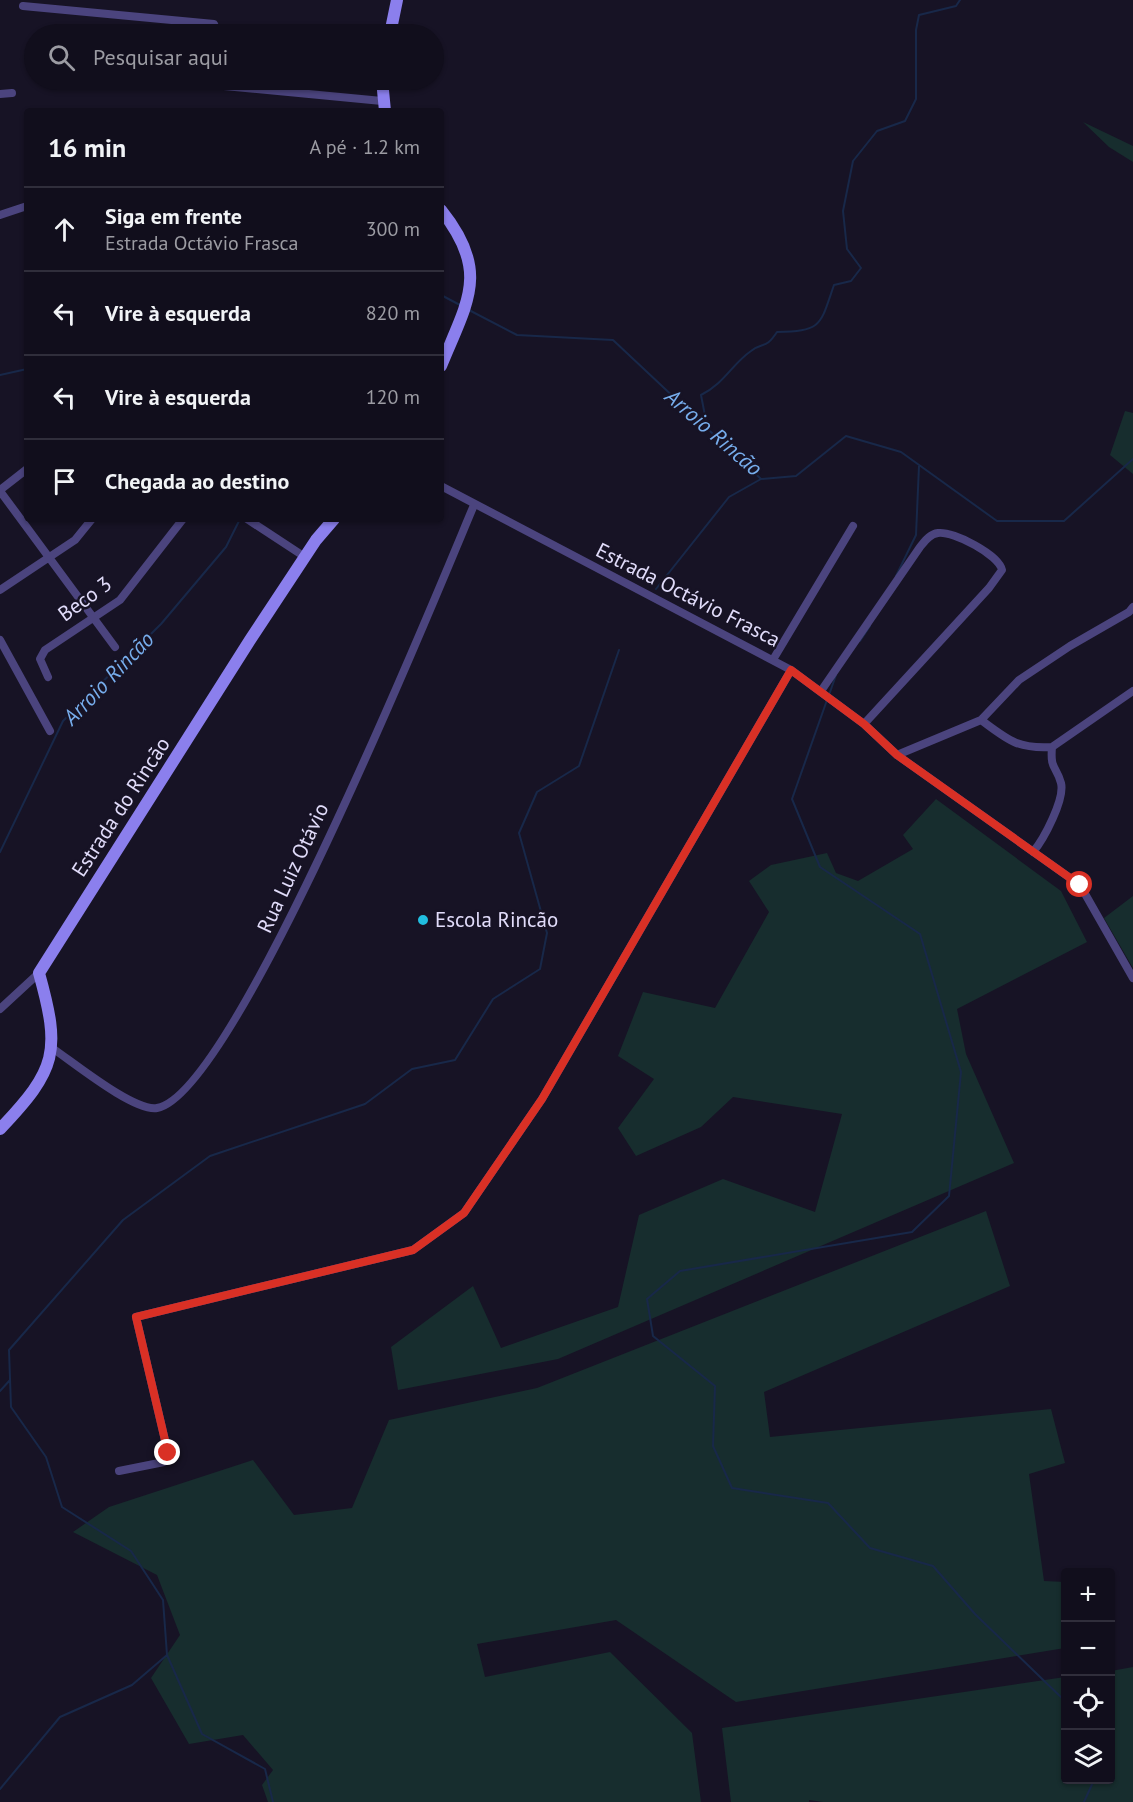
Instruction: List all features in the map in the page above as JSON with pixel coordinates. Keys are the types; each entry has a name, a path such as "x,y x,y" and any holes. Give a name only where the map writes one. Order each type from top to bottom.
{"street":[{"path":"392,24 397,0"},
{"path":"23,6 214,24"},
{"path":"256,90 383,106 382,90"},
{"path":"0,94 12,93"},
{"path":"0,215 24,207"},
{"path":"444,214 462,240 471,266 471,287 444,358"},
{"path":"24,471 0,491 115,647"},
{"name":"Estrada Octávio Frasca","path":"444,488 774,658 791,670 864,724 897,755 1080,885 1133,978"},
{"name":"Rua Luiz Otávio","path":"52,1048 144,1108 164,1106 183,1094 218,1047 255,988 296,908 389,703 474,505"},
{"path":"0,590 75,540 90,522"},
{"name":"Beco 3","path":"48,677 40,659 41,654 120,600 181,522"},
{"path":"252,522 305,557"},
{"name":"Estrada do Rincão","path":"39,974 305,557 332,522"},
{"path":"774,658 853,526"},
{"path":"821,692 920,547 933,535 944,533 957,536 996,558 1002,570 989,588 864,724"},
{"path":"897,755 981,720 1019,680 1070,646 1121,618 1133,607"},
{"path":"0,640 50,731"},
{"path":"119,1471 164,1462 168,1453 136,1317 413,1250 464,1213 542,1099 791,670"},
{"path":"981,720 1012,743 1030,748 1052,747 1133,691"},
{"path":"1033,852 1062,796 1060,780 1050,764 1052,747"},
{"path":"0,1009 39,974 52,1020 52,1048 43,1074 28,1099 0,1129"}],"green space":[{"path":"1083,122 1133,146 1133,162 1109,147"},
{"path":"1125,411 1133,413 1133,474 1110,455"},
{"path":"936,799 1061,891 1087,942 957,1009 966,1054 1014,1163 558,1359 398,1390 391,1347 473,1286 501,1348 618,1307 639,1215 723,1179 815,1212 842,1114 733,1097 701,1127 636,1156 618,1128 654,1079 618,1056 643,992 715,1008 769,912 749,881 771,865 827,853 836,873 858,881 913,849 903,835"},
{"path":"1133,896 1133,968 1104,918"},
{"path":"986,1211 1010,1286 764,1392 770,1437 1051,1409 1065,1463 1029,1474 1044,1581 1061,1582 1061,1649 736,1702 616,1620 477,1644 485,1677 610,1652 692,1733 701,1802 268,1802 262,1785 273,1770 243,1735 189,1744 151,1678 180,1635 157,1575 73,1532 109,1507 253,1460 294,1515 352,1508 389,1420 537,1388"},
{"path":"1133,1667 1133,1802 823,1802 809,1800 809,1802 731,1802 722,1728 1061,1678 1061,1784 1115,1784 1115,1670"}],"waterway":[{"path":"707,426 701,395 716,385 744,356 770,341 777,332 803,330 818,323 826,309 834,285 851,281 861,268 847,249 843,211 853,161 877,131 905,121 916,99 916,30 919,15 956,6 960,0"},
{"name":"Arroio Rincão","path":"444,297 460,305"},
{"name":"Arroio Rincão","path":"467,309 517,335 613,340 761,479 796,476 846,436 901,452 997,521 1064,521 1133,459"},
{"path":"0,375 24,370"},
{"path":"896,576 916,535 919,466"},
{"path":"656,589 729,497 761,479"},
{"name":"Arroio Rincão","path":"0,852 63,721 161,624 226,547 238,522"},
{"path":"860,641 870,626"},
{"path":"273,1802 265,1769 202,1734 167,1655 163,1600 131,1551 62,1507 46,1457 11,1407 9,1350 123,1220 210,1156 365,1104 412,1069 455,1060 493,999 540,969 547,933 519,833 537,792 579,766 619,650"},
{"path":"829,695 836,675"},
{"path":"827,700 792,799 820,867 920,934 961,1072 949,1196 912,1232 680,1271 647,1299 653,1336 715,1386 713,1446 732,1488 828,1503 870,1548 933,1566 975,1614 1061,1697"},
{"path":"0,1391 10,1380"},
{"path":"0,1789 60,1717 132,1685 167,1655"},
{"path":"1084,1802 1092,1784"}],"place":[{"name":"Escola Rincão","path":"423,920"}],"route":[{"path":"168,1453 160,1409 136,1317 413,1250 464,1213 542,1099 684,859 791,670 864,724 897,755 1080,885"}]}
